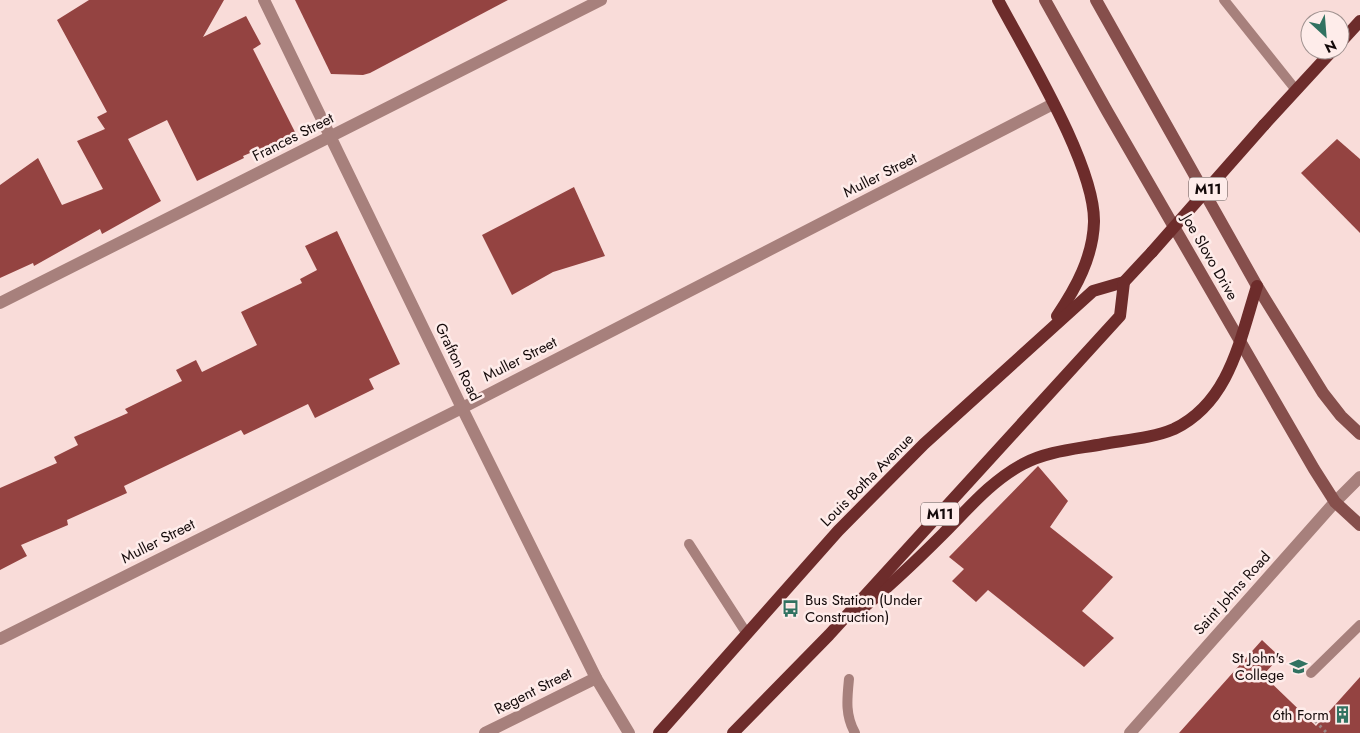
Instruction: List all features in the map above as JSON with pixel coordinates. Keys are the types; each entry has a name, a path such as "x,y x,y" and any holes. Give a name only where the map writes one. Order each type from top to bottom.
{"main road":[{"path":"998,0 1053,104 1080,161 1091,197 1094,221 1089,253 1082,275 1047,330"},
{"name":"Joe Slovo Drive","path":"1045,0 1240,342 1335,502 1360,525"},
{"name":"Joe Slovo Drive","path":"1096,0 1258,286 1323,393 1341,416 1360,434"},
{"path":"1350,32 1360,21"},
{"name":"M11","path":"732,733 829,635 1120,316 1124,282 1324,60"},
{"name":"Louis Botha Avenue","path":"659,733 845,524 924,444 1047,330 1093,291 1124,282"},
{"path":"829,635 892,584 989,488 1024,463 1046,455 1173,429 1207,406 1221,387 1240,342 1258,286"}],"street":[{"name":"Grafton Road","path":"264,0 332,136 462,408 596,678 629,733"},
{"name":"Frances Street","path":"0,302 601,0"},
{"name":"Muller Street","path":"0,639 462,408 1053,104"},
{"name":"Saint Johns Road","path":"1130,733 1335,502 1360,477"},
{"name":"Regent Street","path":"485,733 596,678"}],"lane":[{"path":"1224,0 1296,90"},
{"path":"689,544 747,634"},
{"path":"1311,673 1360,625"},
{"path":"849,678 846,701 848,720 855,733"}],"path":[{"path":"1315,721 1327,733"}],"building":[{"path":"89,0 224,0 203,37 246,16 261,44 253,49 296,134 243,156 244,158 197,181 167,120 128,139 161,201 102,234 100,229 34,266 33,263 0,278 0,185 38,158 62,205 103,189 77,141 105,129 97,117 107,112 57,20"},
{"path":"295,0 508,0 363,75 331,74"},
{"path":"1337,139 1360,159 1360,233 1301,173"},
{"path":"574,187 605,256 553,272 512,295 482,235"},
{"path":"337,231 400,364 369,379 374,389 315,418 308,404 244,435 241,430 124,486 127,493 67,520 68,525 21,545 27,556 0,570 0,488 57,463 54,457 78,445 74,437 128,413 125,409 182,381 176,370 196,360 202,372 257,345 241,312 302,283 300,279 317,270 305,246"},
{"path":"1038,466 1068,501 1050,527 1113,577 1082,611 1114,638 1084,667 988,590 976,602 952,581 964,569 949,557"},
{"path":"1262,640 1280,657 1263,675 1316,726 1360,677 1360,733 1179,733"}],"place":[{"name":"Bus Station (Under Construction)","path":"791,609"},
{"name":"St John's College","path":"1298,667"},
{"name":"6th Form","path":"1343,715"}]}
